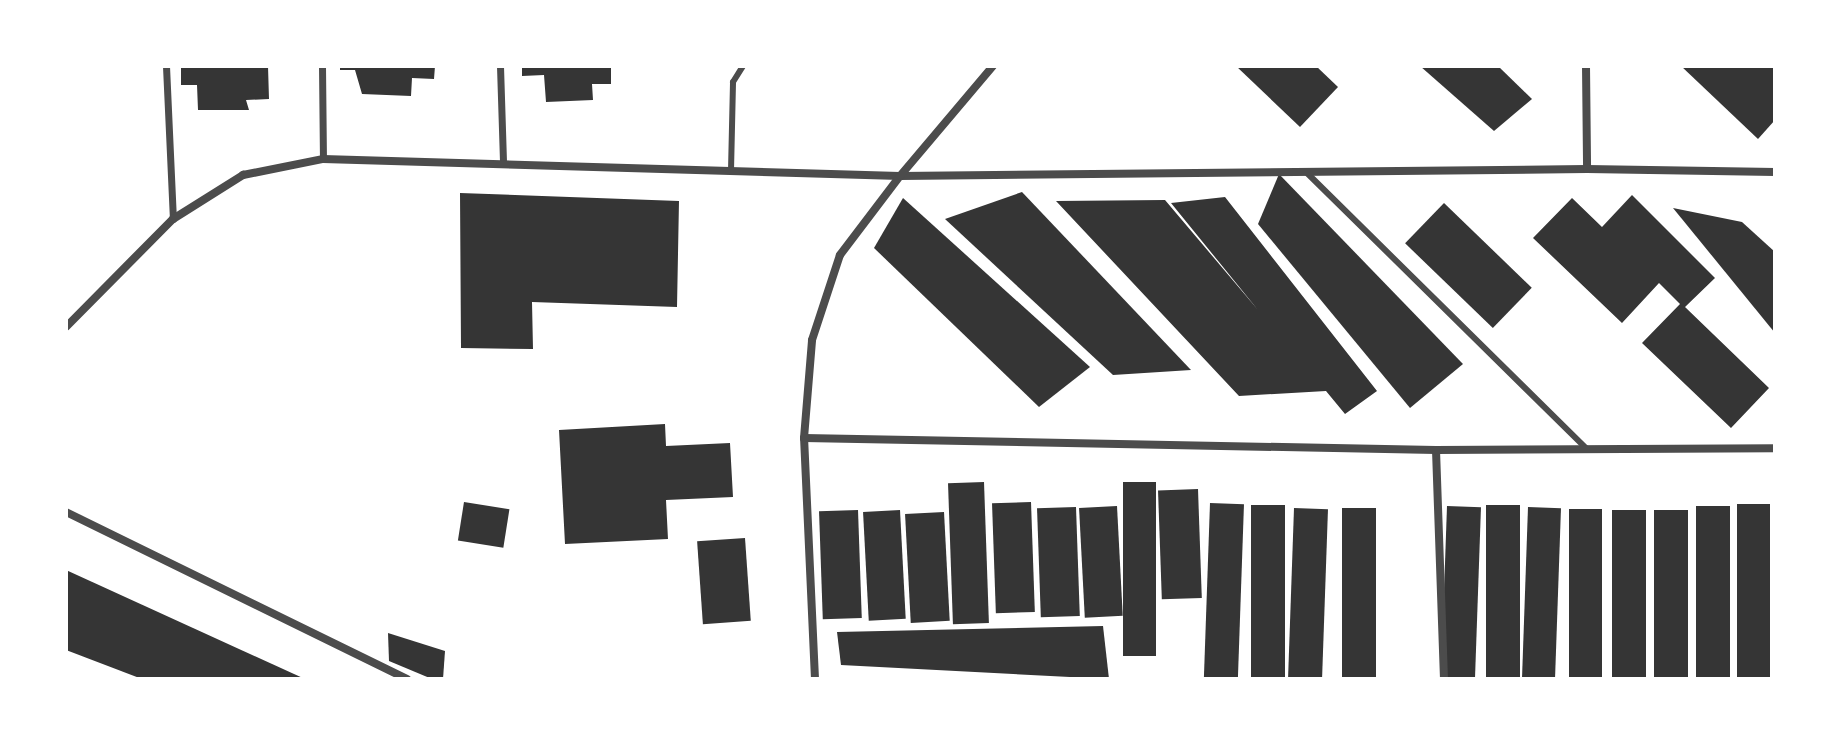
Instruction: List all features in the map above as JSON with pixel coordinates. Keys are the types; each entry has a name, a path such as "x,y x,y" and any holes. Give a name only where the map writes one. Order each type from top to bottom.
{"street":[{"path":"166,66 173,219"},
{"path":"322,66 323,159"},
{"path":"500,66 503,164"},
{"path":"815,679 804,438 812,340 840,255 900,176 993,66"},
{"path":"1586,66 1587,169"},
{"path":"66,327 173,219 243,175 323,159 900,176 1587,169 1775,172"},
{"path":"804,438 1436,450 1775,448"},
{"path":"1436,450 1444,679"},
{"path":"66,512 407,679"}],"lane":[{"path":"731,171 733,82 743,66"},
{"path":"1306,172 1587,449"}],"building":[{"path":"181,66 268,66 269,99 246,100 249,110 198,110 197,85 181,85"},
{"path":"340,66 435,66 434,79 412,78 411,96 362,94 355,70 340,70"},
{"path":"522,66 611,66 611,84 592,84 593,100 546,102 544,75 522,76"},
{"path":"1236,66 1316,66 1338,87 1300,127"},
{"path":"1420,66 1498,66 1532,99 1494,131"},
{"path":"1681,66 1775,66 1775,120 1758,139"},
{"path":"1279,174 1463,364 1410,408 1258,224"},
{"path":"1022,192 1191,370 1113,375 945,219"},
{"path":"460,193 679,201 677,307 532,302 533,349 461,348"},
{"path":"1632,195 1715,278 1685,307 1769,388 1731,428 1642,343 1680,304 1659,283 1622,323 1533,238 1572,198 1602,227"},
{"path":"1225,197 1377,391 1345,414 1326,391 1239,396 1056,201 1165,200 1258,310 1171,203"},
{"path":"903,198 1090,367 1039,407 874,248"},
{"path":"1444,203 1532,288 1493,328 1405,243"},
{"path":"1673,208 1742,222 1775,252 1775,333"},
{"path":"665,424 666,446 730,443 733,497 666,500 668,539 565,544 559,430"},
{"path":"984,482 989,623 953,624 948,483"},
{"path":"1123,482 1156,482 1156,656 1123,656"},
{"path":"1198,489 1202,598 1162,599 1158,490"},
{"path":"464,502 509,509 503,548 458,541"},
{"path":"1031,502 1035,612 996,613 992,503"},
{"path":"1210,503 1244,504 1238,678 1204,677"},
{"path":"1737,504 1770,504 1770,678 1737,678"},
{"path":"1251,505 1285,505 1285,678 1251,678"},
{"path":"1486,505 1520,505 1520,678 1486,678"},
{"path":"1117,506 1123,616 1085,618 1079,508"},
{"path":"1447,506 1481,507 1475,679 1441,679"},
{"path":"1696,506 1730,506 1730,679 1696,679"},
{"path":"1076,507 1080,616 1041,617 1037,508"},
{"path":"1528,507 1561,508 1555,679 1522,679"},
{"path":"1294,508 1328,509 1322,679 1288,679"},
{"path":"1342,508 1376,508 1376,679 1342,679"},
{"path":"1569,509 1602,509 1602,679 1569,679"},
{"path":"858,510 862,618 823,619 819,511"},
{"path":"900,510 906,619 869,621 863,512"},
{"path":"1612,510 1646,510 1646,679 1612,679"},
{"path":"1654,510 1688,510 1688,679 1654,679"},
{"path":"944,512 950,621 911,623 905,514"},
{"path":"745,538 751,621 703,624 697,541"},
{"path":"66,570 305,679 142,679 66,650"},
{"path":"1103,626 1109,679 841,665 837,632"},
{"path":"388,633 445,651 443,679 432,679 389,661"}]}
